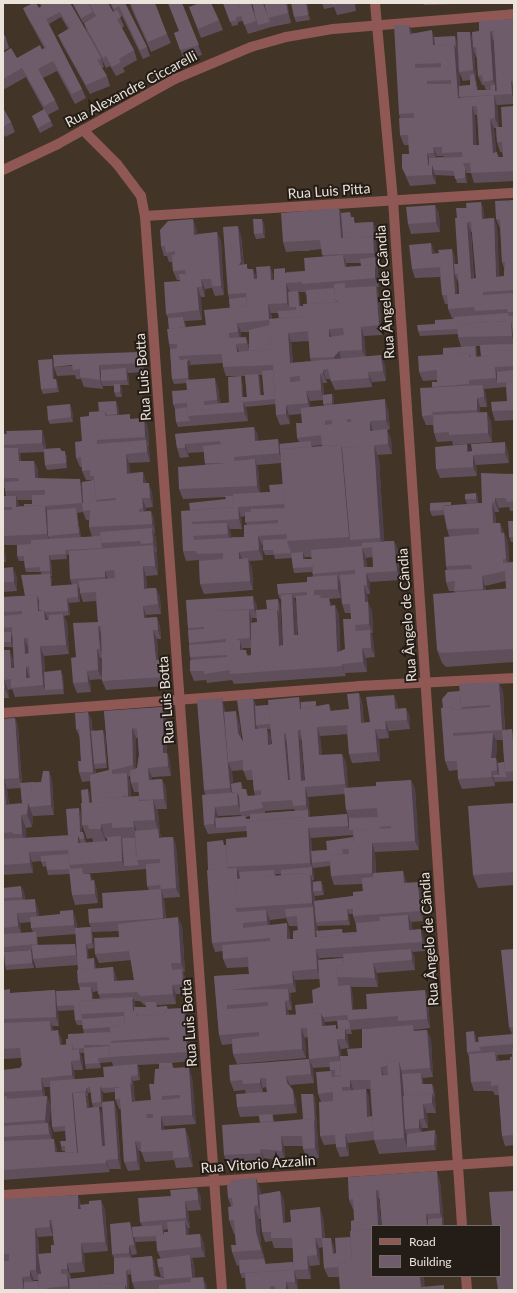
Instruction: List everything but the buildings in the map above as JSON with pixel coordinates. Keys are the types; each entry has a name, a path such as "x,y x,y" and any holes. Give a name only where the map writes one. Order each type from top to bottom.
{"street":[{"name":"Rua Ângelo de Cândia","path":"375,3 393,200 462,1225"},
{"name":"Rua Alexandre Ciccarelli","path":"3,170 83,130 175,79 250,47 309,33 377,25 514,14"},
{"name":"Rua Luis Botta","path":"83,130 117,164 141,196 145,216 222,1290"},
{"name":"Rua Luis Pitta","path":"145,216 514,193"},
{"path":"3,713 426,682 514,678"},
{"name":"Rua Vitorio Azzalin","path":"3,1195 514,1161"},
{"path":"466,1277 467,1290"}]}
